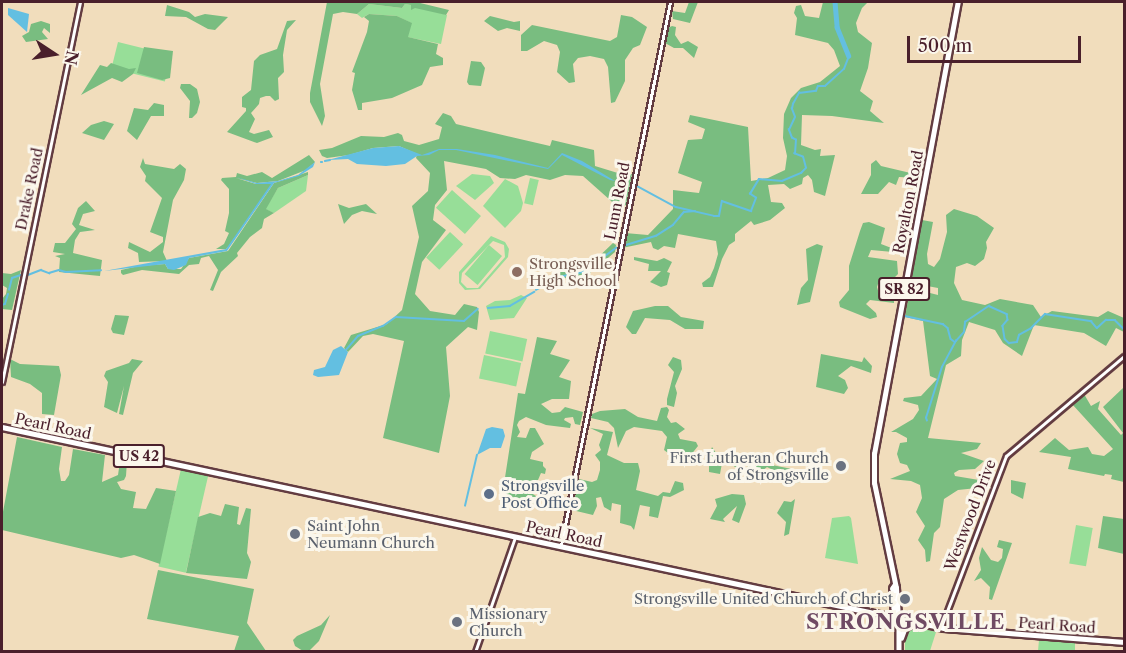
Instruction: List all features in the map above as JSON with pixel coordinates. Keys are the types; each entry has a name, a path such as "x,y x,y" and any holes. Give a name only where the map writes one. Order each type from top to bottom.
{"main road":[{"name":"Royalton Road","path":"899,651 898,617 894,608 895,585 874,483 874,454 958,2"},
{"name":"Pearl Road","path":"2,427 941,627 1125,642"},
{"path":"899,644 905,627 920,622"}],"street":[{"name":"Drake Road","path":"2,382 80,2"},
{"name":"Lunn Road","path":"561,546 670,2"},
{"name":"Westwood Drive","path":"941,627 1006,456 1125,356"},
{"path":"475,651 516,536"}],"green space":[{"path":"327,2 416,2 449,10 446,15 415,8 411,10 411,5 405,4 402,8 369,4 357,14 343,12 333,14 320,84 325,116 322,126 310,102 310,93"},
{"path":"689,2 698,2 690,23 673,19 672,11 685,13"},
{"path":"823,2 868,2 862,8 856,23 858,32 872,43 868,68 860,91 873,101 870,111 884,123 832,116 802,115 801,145 815,150 821,149 820,156 835,155 825,196 814,192 812,180 808,175 803,178 802,184 790,189 784,184 768,185 771,202 782,203 785,208 770,220 754,225 751,221 735,234 735,241 729,245 722,259 713,287 703,287 702,283 710,277 714,268 718,254 716,241 678,234 675,248 664,246 658,250 653,248 651,242 622,248 625,233 648,235 673,209 673,190 699,193 702,182 678,173 688,140 702,139 705,129 688,122 690,115 748,127 751,181 768,178 785,170 787,156 783,138 784,114 791,98 801,88 820,82 840,66 834,50 828,43 795,35 796,6 801,5 805,16 819,18"},
{"path":"369,4 402,8 405,4 447,15 441,44 407,37 411,23 397,16 369,14 362,18 357,14"},
{"path":"167,5 189,12 195,17 205,14 228,17 215,30 208,29 186,17 165,16"},
{"path":"369,14 397,16 412,23 408,37 438,44 436,54 443,58 443,65 430,67 422,85 392,98 362,103 362,110 358,110 352,90 355,73 352,72 367,32 369,21 364,17"},
{"path":"621,15 632,17 647,27 640,45 633,48 625,60 625,81 615,102 611,103 608,67 604,59 590,56 578,58 573,64 575,82 569,83 557,72 560,52 557,45 544,41 527,51 521,51 521,35 532,25 610,41 617,37"},
{"path":"490,16 514,22 520,21 520,31 507,28 498,31 484,21"},
{"path":"296,20 287,30 283,55 284,72 278,78 279,99 275,101 270,96 260,98 259,104 251,113 255,119 249,132 254,134 269,130 273,137 257,143 227,132 246,111 246,108 242,107 242,97 251,90 254,61 260,55 277,49 287,21"},
{"path":"41,21 50,24 50,33 44,28 42,32 48,39 26,42 22,36 29,32 31,24"},
{"path":"676,27 675,35 681,44 688,41 698,47 694,58 683,48 674,48 665,43 668,28"},
{"path":"118,42 171,55 165,82 111,68"},
{"path":"144,47 173,51 170,78 162,80 137,73"},
{"path":"471,61 481,62 485,68 481,86 469,85 467,82"},
{"path":"111,63 129,69 136,68 133,74 122,82 112,78 81,95 100,65 107,67"},
{"path":"181,84 190,84 197,89 200,102 197,113 192,118 189,118 190,101 180,88"},
{"path":"154,103 164,105 164,116 151,116 137,140 127,131 134,108 148,110"},
{"path":"443,113 451,116 456,124 550,146 552,140 594,150 595,166 621,174 632,174 626,205 619,208 583,176 565,175 550,180 526,175 515,179 500,178 486,169 444,161 447,190 435,205 433,220 446,230 422,262 415,294 430,311 455,315 464,304 477,307 479,312 477,330 468,327 446,347 450,396 439,453 383,438 404,341 373,334 363,336 348,352 344,348 351,335 387,324 402,310 419,237 412,206 428,191 430,173 416,158 417,154 399,146 373,148 327,158 322,156 319,150 332,148 361,136 384,137 398,133 402,135 404,141 419,145 439,139 442,127 435,124"},
{"path":"104,121 114,124 104,140 82,133 91,125"},
{"path":"309,155 315,162 306,170 278,181 257,183 236,178 256,184 272,184 232,243 226,249 216,249 224,244 229,233 225,231 229,213 229,189 221,180 222,178 236,177 237,173 247,176 262,172 272,178"},
{"path":"143,158 145,164 174,169 180,164 186,169 184,180 173,200 163,252 167,261 139,262 138,253 128,248 129,242 150,252 163,242 163,237 150,232 162,198 145,181 146,176 140,167"},
{"path":"876,160 881,166 919,175 917,178 899,177 896,185 889,182 878,194 861,194 871,175 871,164"},
{"path":"308,172 308,175 278,188 266,209 274,213 264,219 262,228 250,237 237,253 238,256 221,272 213,291 210,290 218,270 209,256 201,258 199,264 189,265 179,274 142,270 123,275 121,273 121,270 139,266 165,264 168,269 181,269 189,258 228,251 274,183"},
{"path":"472,174 490,176 494,183 475,200 456,186"},
{"path":"308,175 306,191 274,213 265,209 278,188"},
{"path":"530,178 539,180 533,205 524,203"},
{"path":"505,179 518,186 523,203 521,211 505,228 483,206"},
{"path":"452,190 481,216 465,234 436,208"},
{"path":"86,201 95,211 83,214 79,225 95,230 80,232 75,240 73,253 102,260 100,276 59,272 60,258 55,256 65,254 53,252 55,243 65,243 76,229 72,224 78,208"},
{"path":"338,204 349,208 366,204 377,214 362,211 352,215 344,224"},
{"path":"954,209 977,216 994,228 986,242 984,259 975,266 967,263 956,267 954,283 962,300 985,305 1000,299 1033,305 1041,317 1052,311 1098,317 1108,311 1124,318 1124,332 1116,328 1106,346 1084,333 1034,325 1022,356 1003,343 995,330 969,322 962,340 961,356 946,365 928,438 981,443 977,449 961,453 984,461 975,469 959,470 954,473 955,476 979,480 977,488 958,490 944,499 940,527 934,533 930,561 926,562 925,550 918,540 925,526 916,512 922,498 920,485 911,481 890,479 910,471 907,465 900,463 897,454 900,443 907,442 907,438 891,432 913,419 919,410 918,405 903,401 904,398 921,396 937,379 930,376 923,321 905,317 910,288 938,295 938,288 911,283 922,220 933,222 927,254 928,264 934,267 940,259 947,232 946,215"},
{"path":"869,222 885,228 881,244 894,249 893,252 871,250 868,257 897,261 898,274 891,281 878,284 877,287 879,294 885,298 894,299 894,303 870,300 866,304 876,313 877,317 870,319 840,307 839,302 849,290 849,266 863,223"},
{"path":"450,232 463,244 439,270 426,258"},
{"path":"491,236 505,242 509,249 508,257 480,289 465,290 459,283 459,272","holes":["493,241 504,245 505,257 478,288 467,288 461,282 462,273"]},
{"path":"613,243 616,245 615,252 590,273 585,273 571,283 568,283 569,276 556,284 550,282 561,269 567,273 590,265"},
{"path":"817,244 823,246 810,302 797,305 801,288 808,280 806,249"},
{"path":"489,245 502,256 478,285 465,274"},
{"path":"634,257 657,261 664,258 672,262 667,272 670,273 667,285 661,287 650,282 661,271 648,271 649,264 634,260"},
{"path":"21,270 12,310 2,309 2,299 7,288 2,285 2,273 11,274"},
{"path":"521,295 527,298 514,318 490,320 486,306 495,301 510,300"},
{"path":"655,306 668,306 681,317 704,321 703,329 685,329 670,320 645,318 636,334 632,334 626,327 633,311"},
{"path":"115,315 129,316 124,335 113,333 111,329"},
{"path":"490,331 527,339 522,361 485,353"},
{"path":"537,337 557,341 550,354 570,360 559,377 571,381 569,399 552,399 541,404 552,413 560,412 565,407 583,412 580,425 575,424 573,417 565,418 564,420 571,424 570,428 546,425 526,417 519,421 517,425 520,432 517,437 526,438 530,428 535,428 544,444 532,452 530,459 543,462 546,469 545,474 541,473 538,480 528,483 528,491 536,496 536,504 502,497 518,393 525,394"},
{"path":"821,354 862,362 864,357 872,366 871,373 851,366 838,376 845,380 848,388 844,394 816,387"},
{"path":"484,355 521,363 516,386 479,378"},
{"path":"673,357 681,360 682,369 675,386 677,393 674,407 667,405 674,372 668,365"},
{"path":"10,359 20,364 59,366 61,375 54,415 42,414 42,393 30,384 11,377"},
{"path":"132,359 143,361 133,373 123,415 119,414 124,386 117,413 104,407 108,382 104,376 106,371 129,363"},
{"path":"1123,388 1124,482 1111,479 1112,475 1105,474 1104,476 1068,469 1071,457 1039,452 1055,438 1069,450 1088,447 1092,454 1104,456 1113,449 1072,404 1084,394 1091,406 1100,401 1098,409 1121,435 1123,433 1103,407"},
{"path":"667,407 669,410 667,417 671,423 676,422 685,429 678,434 680,439 696,442 698,446 690,456 668,453 664,450 667,437 662,431 634,427 626,431 618,448 614,428 608,422 591,418 592,414 600,411 625,409 638,417 657,421 661,408"},
{"path":"590,428 613,432 607,455 624,463 638,463 640,471 636,490 658,496 663,492 670,493 675,481 683,483 684,490 670,497 663,496 658,518 649,516 650,507 640,505 634,530 631,526 620,523 621,505 612,503 611,511 604,507 601,497 596,498 597,506 593,515 572,510 579,479 592,482 597,480 600,470 600,462 595,455 601,450 599,445 603,434"},
{"path":"17,437 62,447 59,469 61,481 65,481 69,475 73,449 105,455 102,482 118,475 120,461 127,461 126,476 124,480 117,482 121,489 136,492 133,508 146,509 156,488 176,491 160,564 134,555 121,558 2,530 2,517"},
{"path":"712,447 716,453 729,452 762,463 802,471 801,477 798,483 767,467 757,475 745,464 735,467 727,460 722,463 720,474 709,472 709,455"},
{"path":"181,469 208,475 186,573 159,566"},
{"path":"1011,480 1026,483 1023,499 1011,493"},
{"path":"732,494 744,495 746,504 739,523 732,520 737,506 723,519 725,522 710,519 717,506 715,499"},
{"path":"795,499 789,534 784,536 786,522 777,513 784,501 791,502"},
{"path":"225,504 239,507 237,524 240,525 246,508 251,509 247,553 251,562 247,579 186,573 198,517 210,513 221,516"},
{"path":"849,516 858,564 825,558 832,518"},
{"path":"1103,516 1124,519 1124,554 1098,548"},
{"path":"1076,525 1093,528 1086,566 1069,563"},
{"path":"999,540 1012,543 992,600 989,599 990,587 981,578 974,581 981,570 979,558 982,547 991,560 998,562 1002,558 1003,549 997,547"},
{"path":"158,570 254,589 247,623 266,651 234,651 239,636 147,619"},
{"path":"330,615 319,641 309,651 303,651 295,646 293,640 297,636 321,625"},
{"path":"912,625 936,632 930,651 905,652 906,628"},
{"path":"1039,640 1075,642 1075,651 1038,651"}],"water":[{"path":"8,8 29,14 27,32 8,15"},
{"path":"399,146 422,155 439,149 457,149 495,155 548,168 562,153 582,161 615,181 562,155 548,169 456,150 439,150 429,155 417,156 405,164 386,166 357,164 348,159 328,160 373,148"},
{"path":"315,162 313,167 299,176 274,183 227,251 189,258 186,265 174,270 168,269 165,264 104,271 226,249 271,184 256,184 236,177 257,183 278,181 298,175"},
{"path":"341,346 348,352 339,375 318,377 313,375 314,370 325,367 333,350"},
{"path":"492,427 503,429 505,436 501,448 490,448 477,455 486,429"}],"waterway":[{"path":"835,2 837,27 849,56"},
{"path":"637,186 676,207 714,216 719,216 722,201 751,211 756,198 750,194 759,179 782,181 801,173 806,168 803,157 795,154 796,140 792,138 789,130 795,117 793,104 799,93 816,91 818,86 825,86 844,69 849,56"},
{"path":"325,161 330,160"},
{"path":"626,245 656,236 673,225 684,212 695,211"},
{"path":"548,284 554,278 583,272 616,248"},
{"path":"28,275 41,270 49,273 59,270 66,272 101,270"},
{"path":"9,290 12,278 21,275"},
{"path":"536,290 544,286"},
{"path":"488,308 510,306 534,292"},
{"path":"2,305 5,304 8,294"},
{"path":"927,421 942,367 956,341 964,332 965,322 989,306 1007,314 1008,320 1003,326 1005,339 1009,343 1017,342 1019,335 1030,329 1045,314 1091,321 1097,328 1106,320 1115,320 1124,329"},
{"path":"346,350 358,336 383,326 396,317 464,321 478,309"},
{"path":"905,316 943,324 948,328 951,339 955,342"},
{"path":"465,506 477,455"}],"place":[{"name":"Strongsville High School","path":"517,272"},
{"name":"First Lutheran Church of Strongsville","path":"841,466"},
{"name":"Strongsville Post Office","path":"489,494"},
{"name":"Saint John Neumann Church","path":"295,534"},
{"name":"Strongsville United Church of Christ","path":"905,599"},
{"name":"Missionary Church","path":"457,622"}],"district":[{"name":"STRONGSVILLE","path":"906,622"}]}
